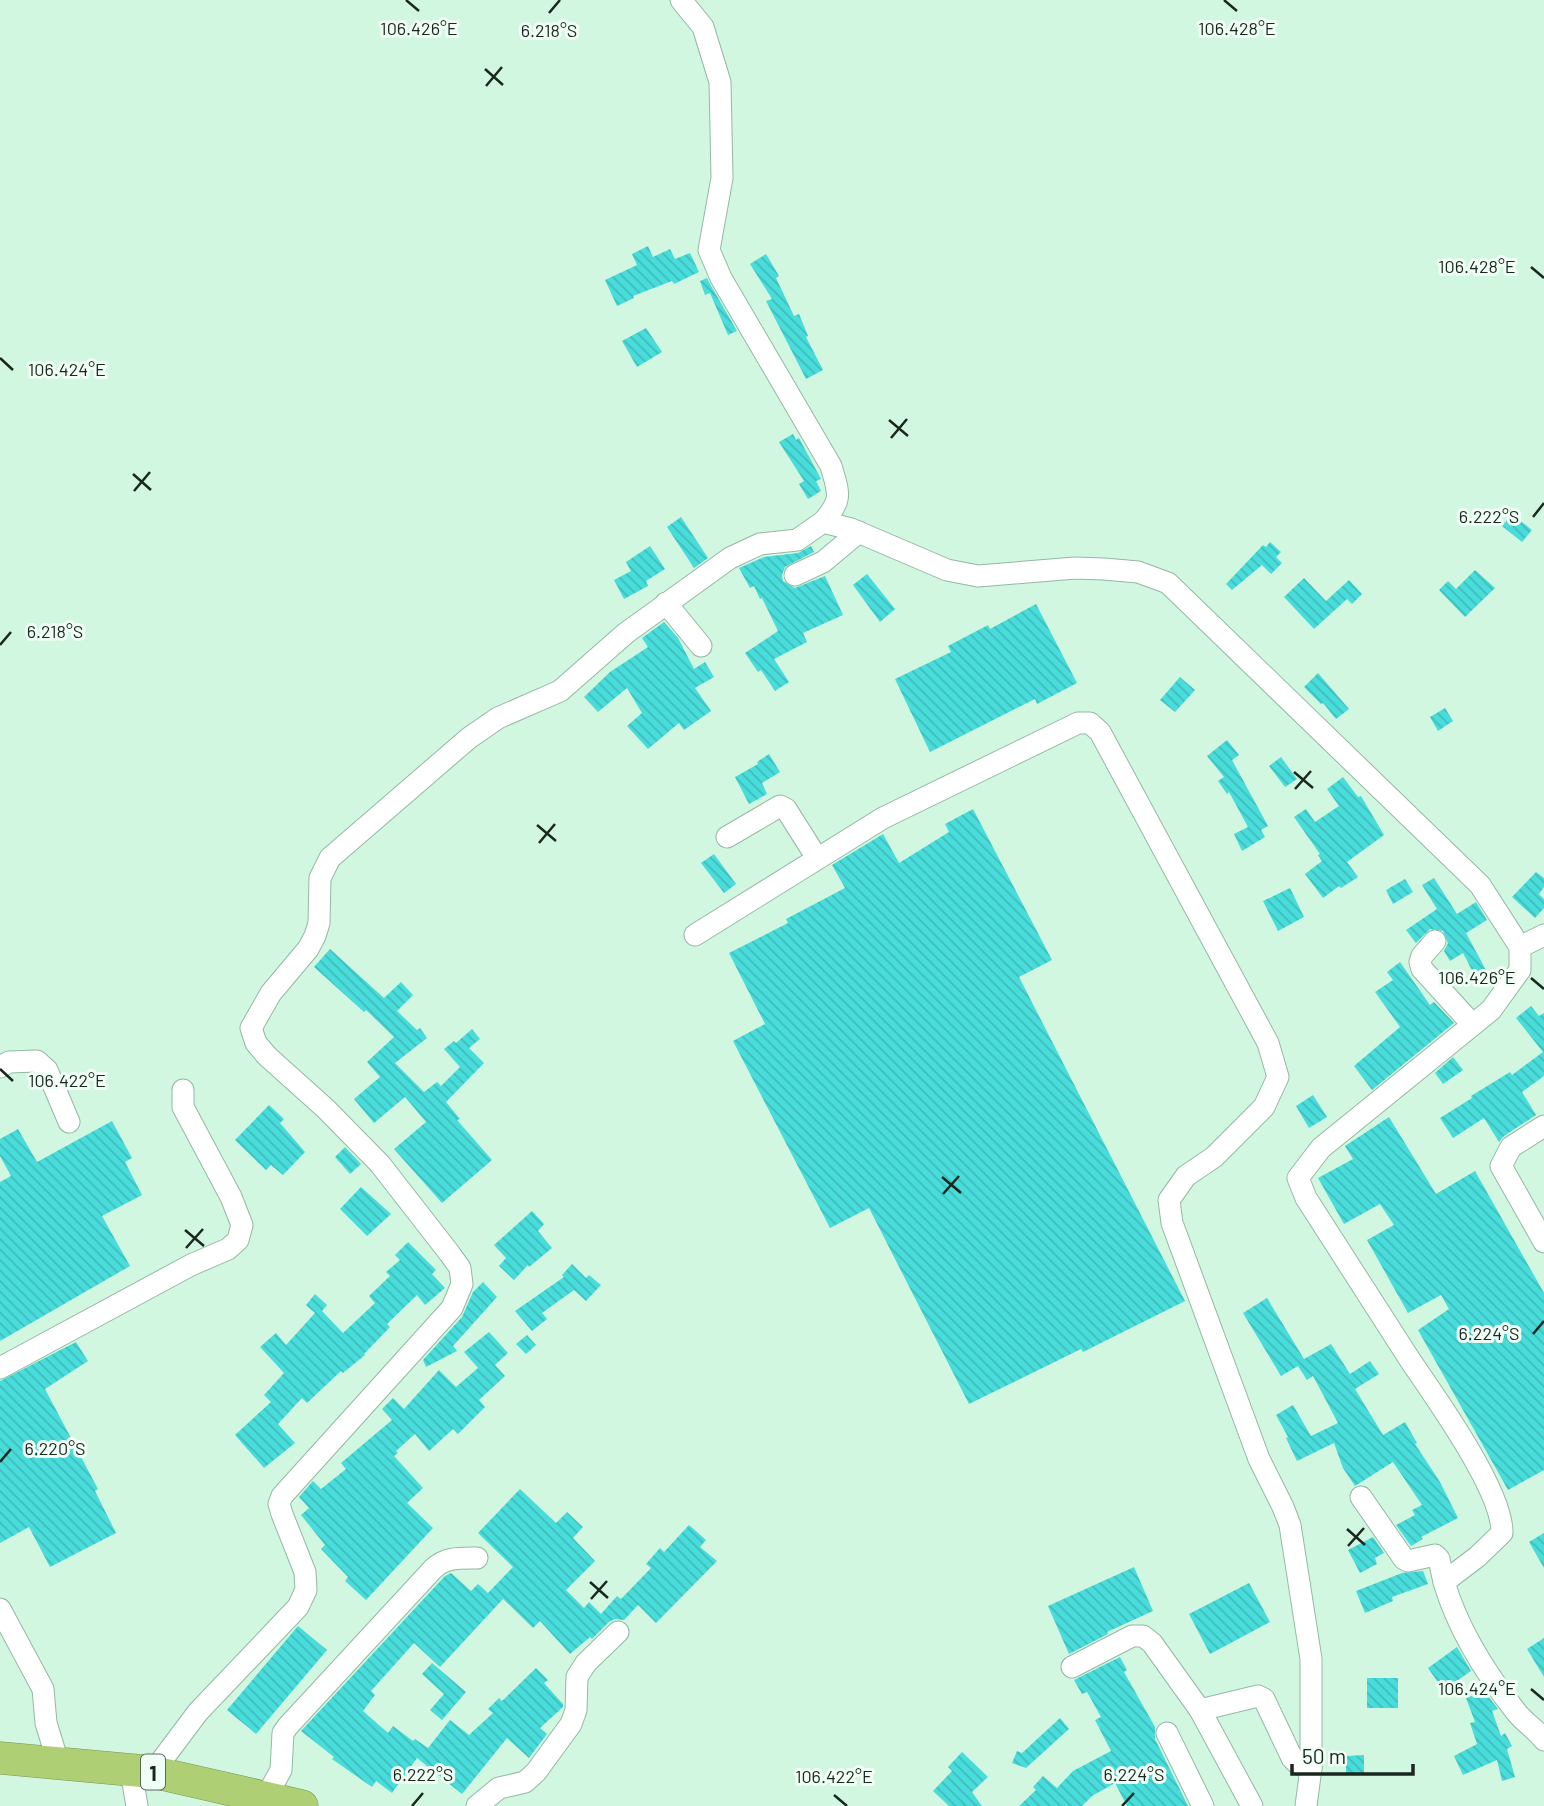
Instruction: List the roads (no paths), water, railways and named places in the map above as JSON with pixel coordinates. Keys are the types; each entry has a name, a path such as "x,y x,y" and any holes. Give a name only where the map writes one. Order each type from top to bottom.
{"highway":[{"name":"1","path":"0,1758 142,1772 302,1806"}],"street":[{"path":"137,1806 142,1772 298,1607 306,1590 305,1573 279,1504 282,1496 452,1308 462,1284 460,1268 393,1180 326,1109 267,1056 256,1043 251,1028 271,993 308,949 315,936 319,923 320,878 330,858 469,738 498,718 560,691 626,633 730,558 760,544 797,540 823,522 836,508 839,495 831,466 728,289 709,250 722,178 720,82 703,27 681,0"},
{"path":"823,522 859,532 947,570 978,576 1075,568 1104,569 1138,572 1168,583 1480,885 1520,947 1520,970 1491,1010 1321,1148 1298,1178 1306,1198 1490,1486 1503,1524 1503,1533 1477,1557 1444,1581"},
{"path":"794,575 823,562 859,532"},
{"path":"666,603 701,646"},
{"path":"695,934 883,818 1077,723 1090,723 1100,732 1268,1043 1278,1077 1264,1107 1214,1157 1186,1175 1169,1200 1172,1223 1259,1459 1290,1525 1311,1659 1311,1768 1306,1806"},
{"path":"727,837 780,806 786,809 817,858"},
{"path":"1520,947 1544,935"},
{"path":"1435,942 1422,956 1422,969 1472,1024"},
{"path":"0,1067 25,1060 37,1061 47,1070 69,1122"},
{"path":"0,1368 179,1271 228,1249 238,1240 242,1224 231,1197 183,1107 183,1090"},
{"path":"1544,1126 1511,1147 1500,1166 1544,1242"},
{"path":"1361,1497 1404,1559 1408,1561 1435,1555 1451,1605 1490,1677 1520,1717 1544,1740"},
{"path":"265,1799 281,1770 283,1733 288,1726 441,1561 451,1558 477,1558"},
{"path":"0,1609 43,1689 46,1723 58,1762"},
{"path":"477,1806 499,1788 525,1783 536,1772 571,1724 576,1710 577,1677 586,1663 618,1632"},
{"path":"1072,1667 1132,1636 1143,1636 1152,1643 1200,1710 1252,1806"},
{"path":"1200,1710 1258,1696 1264,1699 1293,1758 1298,1764 1311,1768"},
{"path":"1167,1733 1203,1806"}]}
